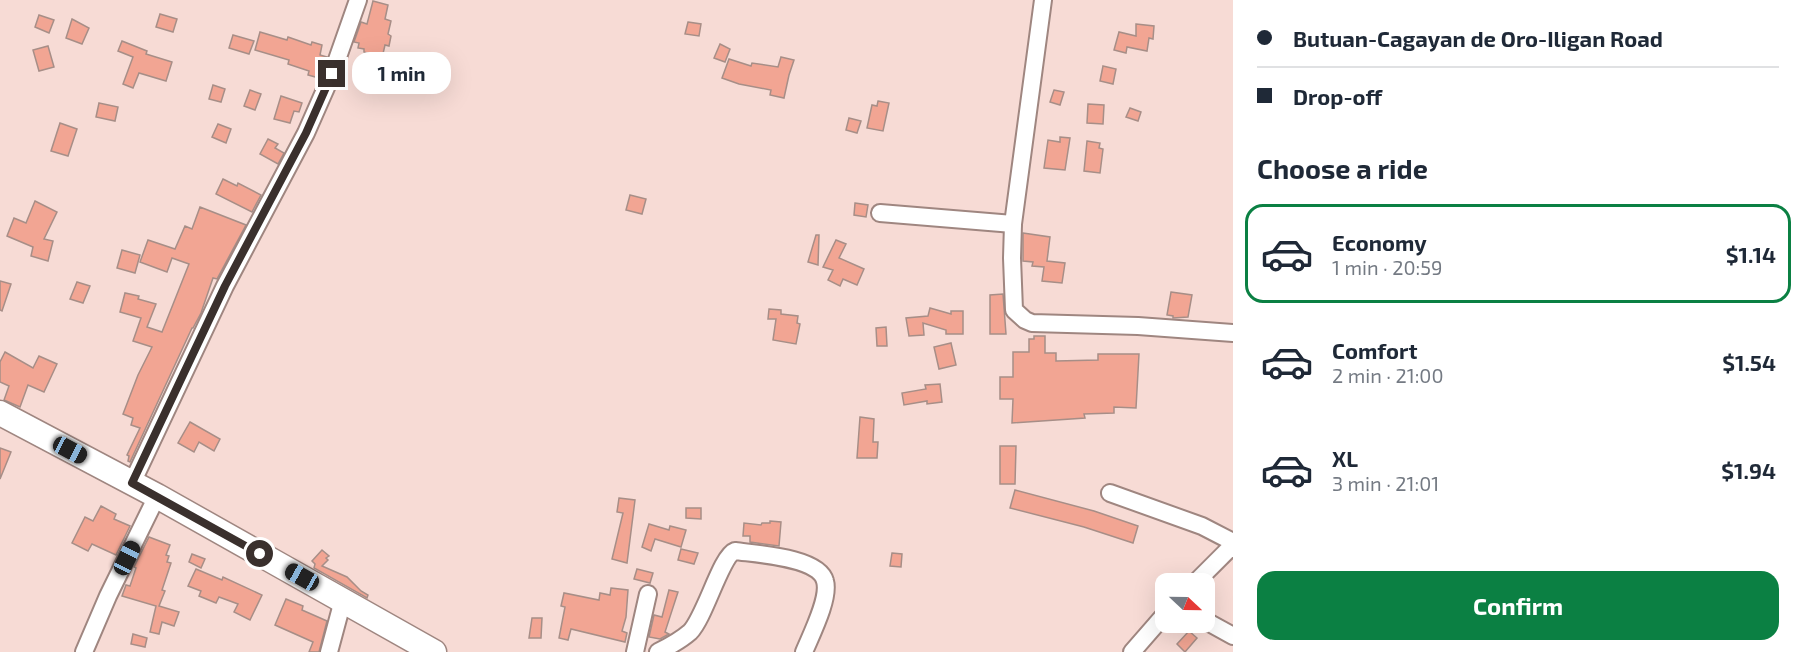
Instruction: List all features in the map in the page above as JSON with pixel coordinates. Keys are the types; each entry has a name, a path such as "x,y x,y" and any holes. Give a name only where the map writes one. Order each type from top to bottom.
{"highway":[{"path":"2,419 157,496 434,652"}],"street":[{"path":"132,483 225,286 306,133 332,74 358,0"},
{"path":"1043,0 1013,224 1014,310 1025,320 1032,322 1233,333"},
{"path":"880,213 1013,224"},
{"path":"1110,493 1192,522 1233,543 1204,573"},
{"path":"84,652 108,596 157,496"},
{"path":"658,652 690,632 714,589 728,555 735,551 803,563 818,569 825,580 822,606 804,652"},
{"path":"635,652 648,594"},
{"path":"329,652 343,600"},
{"path":"1215,626 1233,636"},
{"path":"1137,651 1155,627"}],"building":[{"path":"373,1 388,5 385,19 391,21 388,34 391,36 389,46 385,45 382,58 364,52 364,49 358,48 359,43 354,42 361,22 367,24"},
{"path":"160,14 177,19 173,32 156,27"},
{"path":"39,15 54,20 49,33 35,27"},
{"path":"72,19 89,28 82,44 66,38"},
{"path":"688,22 701,24 699,36 685,34"},
{"path":"1136,24 1154,26 1153,39 1149,38 1147,51 1127,47 1126,53 1114,50 1119,32 1136,36"},
{"path":"260,32 287,40 288,37 311,45 312,42 322,45 320,55 327,57 319,78 308,75 309,71 288,64 289,60 255,50"},
{"path":"233,35 254,41 249,54 229,48"},
{"path":"122,41 147,51 146,54 172,62 166,81 139,73 133,88 123,84 133,57 118,51"},
{"path":"720,44 730,49 725,62 714,58"},
{"path":"48,46 54,67 39,71 33,50"},
{"path":"781,57 794,60 784,98 770,95 771,90 722,78 729,59 751,66 752,63 778,67"},
{"path":"1103,66 1116,69 1113,84 1100,81"},
{"path":"213,85 225,89 221,102 209,99"},
{"path":"250,90 261,94 255,110 244,106"},
{"path":"1054,90 1064,92 1060,105 1050,102"},
{"path":"281,96 302,103 299,112 294,111 290,123 274,119"},
{"path":"878,101 889,103 883,131 867,128 872,105 877,106"},
{"path":"99,103 118,107 115,121 96,117"},
{"path":"1088,104 1104,105 1103,124 1087,123"},
{"path":"1130,108 1141,112 1138,121 1126,117"},
{"path":"849,118 861,121 857,133 846,130"},
{"path":"60,123 77,129 68,156 51,151"},
{"path":"218,124 231,129 226,143 212,137"},
{"path":"1060,137 1070,138 1065,170 1044,168 1048,140 1060,142"},
{"path":"268,139 278,144 275,148 284,153 278,164 260,154"},
{"path":"1087,141 1100,143 1099,148 1103,149 1100,173 1084,171"},
{"path":"223,179 237,186 238,183 261,195 252,212 216,194"},
{"path":"630,195 646,199 642,214 626,210"},
{"path":"35,201 57,212 44,239 53,241 48,261 31,256 33,247 7,236 14,218 26,223"},
{"path":"855,203 868,205 866,217 854,215"},
{"path":"200,207 246,225 217,279 213,278 201,313 130,462 127,455 140,428 131,425 133,418 123,414 152,347 133,341 141,318 120,312 125,293 139,296 138,299 156,304 147,327 162,332 189,264 172,258 167,272 140,262 148,240 175,249 185,226 192,229"},
{"path":"1023,233 1050,237 1047,261 1065,263 1062,283 1042,281 1044,267 1032,266 1033,262 1023,261"},
{"path":"816,235 819,235 818,265 808,262"},
{"path":"836,240 846,244 839,258 864,269 857,285 843,279 840,286 828,280 833,270 823,267"},
{"path":"122,250 140,255 135,273 117,268"},
{"path":"0,281 11,284 2,311 0,310"},
{"path":"77,282 90,286 83,303 70,299"},
{"path":"1171,292 1192,295 1188,317 1173,318 1167,315"},
{"path":"1003,294 1006,334 990,334 990,295"},
{"path":"930,308 951,314 951,311 963,311 963,334 946,334 946,330 923,323 924,335 909,336 906,318 928,316"},
{"path":"769,309 781,310 781,314 798,316 797,323 800,324 796,344 773,340 776,319 768,319"},
{"path":"886,327 887,346 877,346 876,328"},
{"path":"1034,336 1045,336 1045,353 1056,353 1056,361 1098,360 1098,354 1139,354 1136,408 1114,407 1114,413 1084,414 1085,418 1012,423 1013,399 1000,399 1000,377 1013,377 1013,352 1029,352 1029,339 1034,339"},
{"path":"951,343 956,365 939,369 934,347"},
{"path":"5,352 33,368 39,356 57,364 44,392 28,385 20,407 4,400 9,386 0,382 0,362"},
{"path":"940,384 942,402 927,404 927,401 904,405 902,393 926,389 925,385"},
{"path":"860,417 874,419 873,442 878,442 877,458 857,458"},
{"path":"190,422 220,439 214,451 199,442 194,452 178,443"},
{"path":"1000,446 1016,446 1015,484 1000,484"},
{"path":"0,448 11,452 0,479"},
{"path":"1015,490 1094,511 1138,526 1133,543 1084,527 1010,508"},
{"path":"619,498 635,500 627,563 612,559 623,513 617,512"},
{"path":"101,506 116,514 114,519 130,526 116,555 92,544 88,551 72,543 85,517 93,521"},
{"path":"686,508 701,508 701,519 686,518"},
{"path":"770,521 781,522 779,546 750,542 750,536 743,536 744,523 761,525 770,523"},
{"path":"649,524 669,530 670,526 686,530 681,547 655,539 651,551 642,547"},
{"path":"149,537 170,545 166,555 169,556 167,562 171,563 159,606 179,612 174,626 162,622 159,634 150,632 156,606 122,596 126,585 130,586 136,568 134,567"},
{"path":"681,549 698,553 694,564 678,560"},
{"path":"322,550 329,556 322,566 347,577 368,595 367,598 314,568 315,564 312,561"},
{"path":"892,553 902,554 901,567 890,566"},
{"path":"192,554 205,559 201,568 189,562"},
{"path":"196,569 222,580 223,577 262,595 250,620 234,612 238,604 219,597 216,603 199,596 201,591 188,586"},
{"path":"637,569 653,573 650,583 634,579"},
{"path":"611,588 628,590 626,617 622,631 627,633 625,642 571,629 568,640 559,638 565,607 561,606 564,593 599,600 600,593 610,595"},
{"path":"669,590 678,592 665,632 669,634 660,639 649,637 654,615 662,617"},
{"path":"286,599 303,606 302,610 327,621 319,652 309,652 313,642 275,625"},
{"path":"532,618 542,618 541,638 529,638"},
{"path":"1187,633 1191,633 1197,638 1185,652 1177,644"},
{"path":"133,634 147,638 145,647 131,644"}],"route":[{"path":"260,554 132,483 225,286 306,133 332,74"}]}
